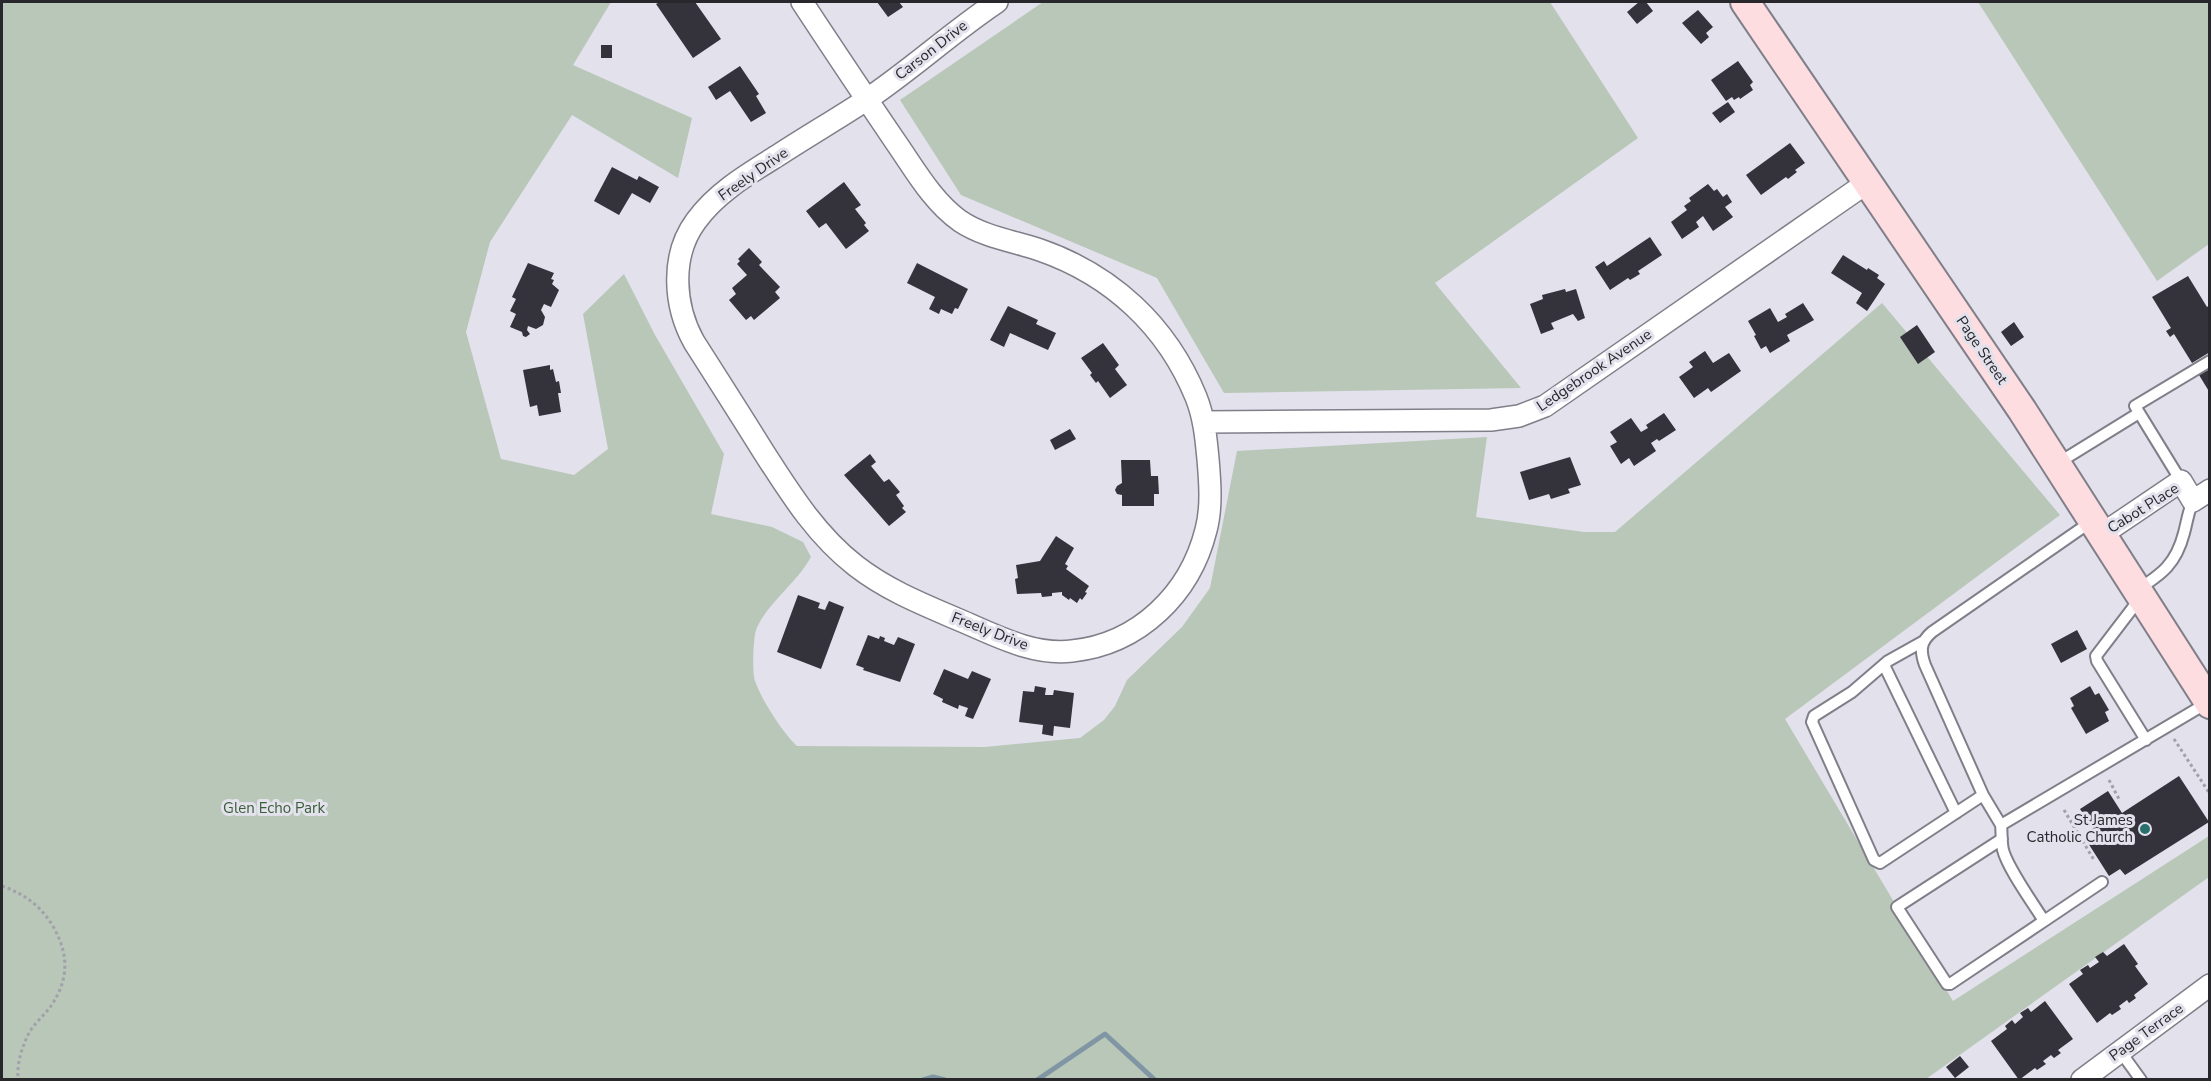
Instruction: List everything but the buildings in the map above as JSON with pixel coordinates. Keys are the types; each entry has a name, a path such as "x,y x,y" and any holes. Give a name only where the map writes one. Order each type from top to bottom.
{"street":[{"path":"802,2 867,100"},
{"name":"Carson Drive","path":"867,100 965,23 997,2"},
{"name":"Page Street","path":"1745,2 1996,372 2209,703"},
{"name":"Freely Drive","path":"867,100 928,188 960,221 986,234 1042,251 1080,268 1118,291 1143,313 1167,342 1183,369 1204,422 1209,503 1206,529 1197,555 1182,584 1165,606 1147,623 1124,638 1098,647 1070,652 1046,651 1022,645 908,598 857,567 830,544 799,507 694,342 683,317 678,297 678,276 686,238 695,222 710,204 750,172 867,100"},
{"name":"Ledgebrook Avenue","path":"1204,422 1491,420 1519,416 1545,406 1868,182"},
{"name":"Cabot Place","path":"2097,528 2181,481 2201,495"},
{"name":"Page Terrace","path":"2082,1080 2210,985"}],"lane":[{"path":"2181,481 2135,406 2210,361"},
{"path":"2056,464 2139,413"},
{"path":"2146,740 2096,656 2138,594 2163,573 2172,562 2182,540 2188,512 2201,495"},
{"path":"1983,795 1880,863 1874,860 1812,719 1852,692 1884,665 1922,642 1932,632 2097,528"},
{"path":"1922,642 1921,653 1925,664 1983,795 2001,825 2003,850 2044,921"},
{"path":"1884,665 1956,813"},
{"path":"2001,825 2209,703"},
{"path":"2002,839 1898,904 1897,910 1947,984 2102,882"},
{"path":"2120,1051 2141,1080"}],"path":[{"path":"2174,739 2210,794"},
{"path":"2109,780 2119,799"},
{"path":"2064,810 2094,860"},
{"path":"2,886 29,898 48,917 63,945 65,975 51,1006 28,1033 17,1063 18,1080"}],"green space":[{"name":"Glen Echo Park","path":"2,2 611,2 573,65 692,118 678,178 572,115 490,242 466,332 501,459 574,475 608,449 583,314 624,274 655,335 724,454 711,514 772,527 803,542 811,557 761,620 756,630 754,648 754,677 758,688 779,724 797,746 985,747 1080,738 1104,720 1115,706 1127,680 1182,627 1210,588 1237,451 1487,437 1476,517 1584,532 1615,532 1882,303 2060,515 1785,719 1953,1001 2209,836 2209,877 1926,1079 2,1080"},
{"path":"1043,2 1550,2 1638,138 1435,283 1521,388 1224,393 1157,278 961,195 900,100"},
{"path":"1978,2 2209,2 2209,244 2157,281"}],"waterway":[{"path":"1037,1080 1105,1034 1155,1080"},
{"path":"923,1080 933,1077 945,1080"}],"place":[{"name":"St James Catholic Church","path":"2145,829"}]}
